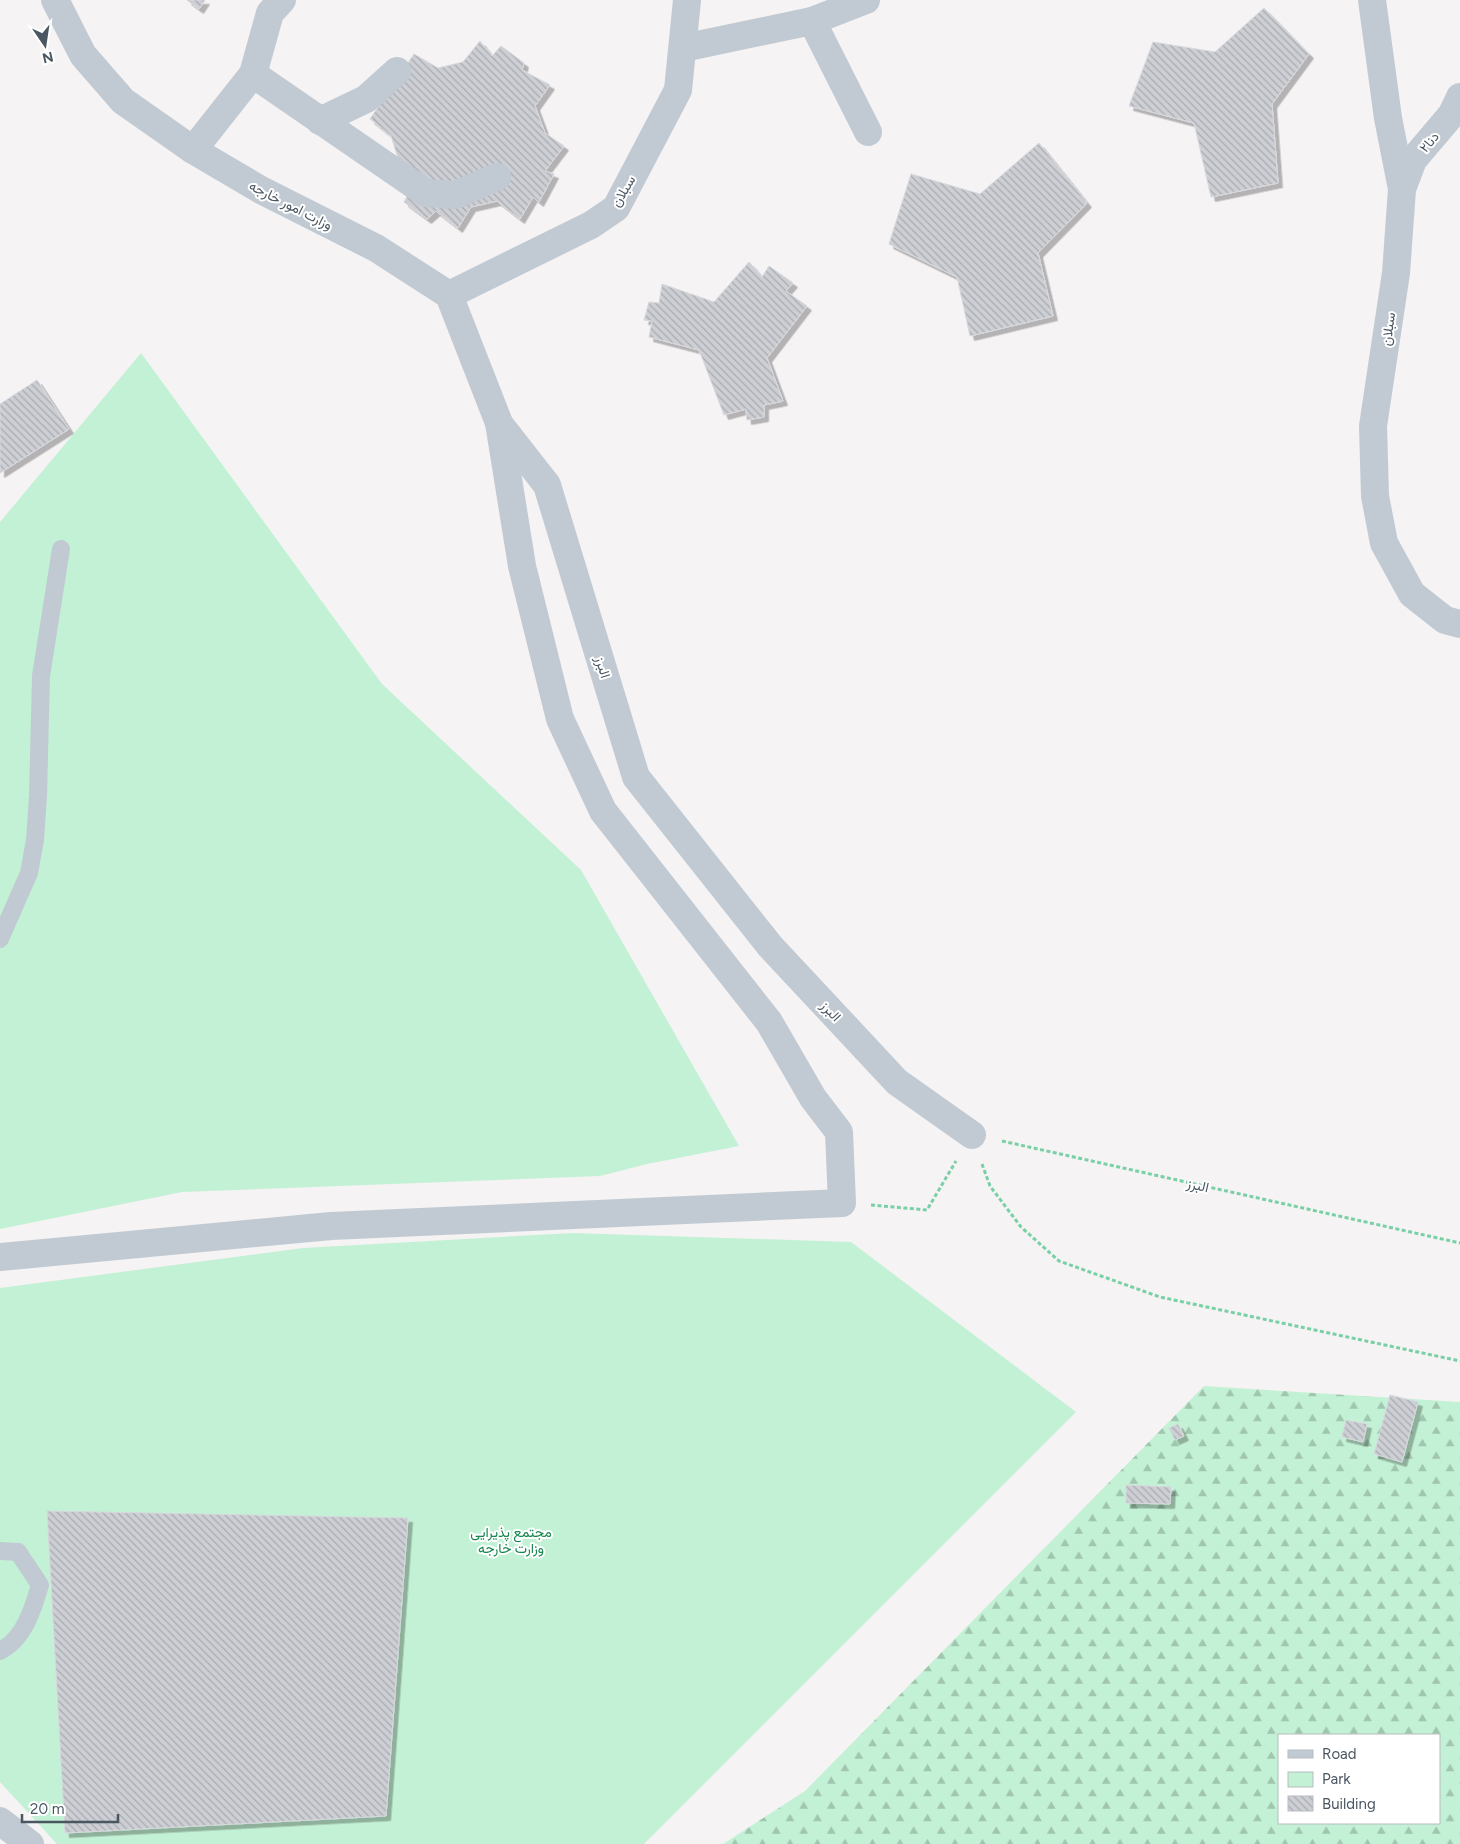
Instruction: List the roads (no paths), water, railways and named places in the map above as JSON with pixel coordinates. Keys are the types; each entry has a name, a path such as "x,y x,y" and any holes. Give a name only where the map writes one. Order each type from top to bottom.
{"street":[{"name":"وزارت امور خارجه","path":"55,0 83,55 123,101 193,150 261,190 376,248 450,295"},
{"path":"193,150 252,74 270,13 282,0"},
{"name":"سبلان","path":"450,295 590,225 616,208 678,90 687,0"},
{"path":"683,48 812,21 866,0"},
{"name":"سبلان","path":"1372,0 1388,118 1402,189 1396,272 1373,426 1375,496 1384,543 1412,594 1445,620 1460,624"},
{"path":"812,21 868,132"},
{"path":"320,121 366,99 397,71"},
{"path":"252,74 426,193 455,195 497,177"},
{"name":"دنا۲","path":"1402,189 1414,160 1452,114 1460,97"},
{"path":"0,1256 331,1226 842,1203 838,1132 813,1098 769,1022 603,811 560,719 522,566 499,424 450,295"},
{"name":"البرز","path":"499,424 547,485 636,777 770,946 897,1082 972,1135"},
{"path":"0,1821 30,1844"}],"lane":[{"path":"0,939 29,873 35,840 41,676 61,549"},
{"path":"0,1551 18,1552 40,1585 28,1622 6,1648 0,1651"}],"park label":[{"name":"مجتمع پذیرایی وزارت خارجه","path":"511,1540"}]}
